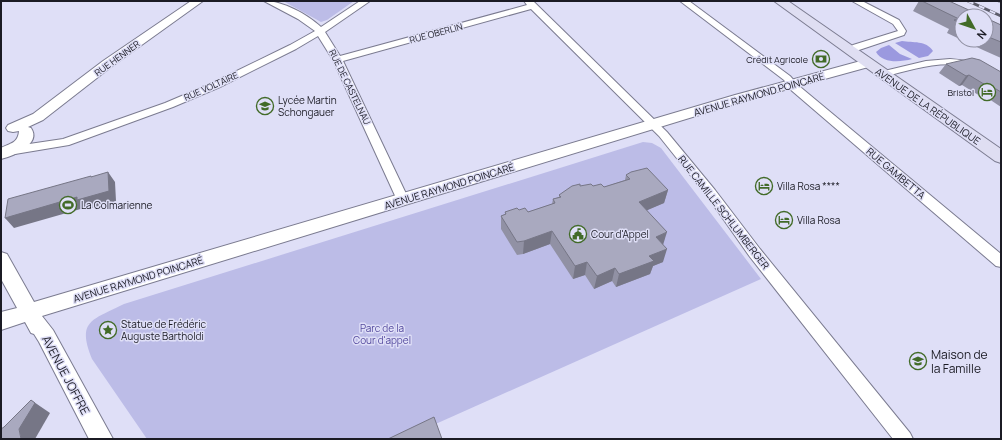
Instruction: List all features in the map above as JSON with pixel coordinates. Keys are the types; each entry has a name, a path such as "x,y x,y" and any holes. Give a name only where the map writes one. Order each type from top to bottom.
{"main road":[{"name":"AVENUE DE LA RÉPUBLIQUE","path":"780,1 868,63 886,73 1001,150"},
{"name":"AVENUE DE LA RÉPUBLIQUE","path":"886,73 1001,157"}],"street":[{"name":"RUE HENNER","path":"5,153 20,145 17,132 107,64 198,1"},
{"name":"RUE DE CASTELNAU","path":"268,1 280,6 316,27 338,60 403,200"},
{"name":"RUE VOLTAIRE","path":"5,153 65,142 169,105 256,66 319,32 366,1"},
{"name":"RUE GAMBETTA","path":"684,1 787,78 795,88 1001,262"},
{"path":"850,50 858,46 901,33 902,31 896,22 859,3"},
{"name":"RUE OBERLIN","path":"338,60 531,4"},
{"name":"RUE CAMILLE SCHLUMBERGER","path":"531,4 655,125 711,193 760,259 904,439"},
{"path":"886,73 947,61 983,68 1001,78"},
{"name":"AVENUE RAYMOND POINCARÉ","path":"1,321 792,84 868,63"},
{"path":"17,132 44,146"},
{"name":"AVENUE JOFFRE","path":"1,259 38,327 41,328 46,336 101,439"}],"green space":[{"path":"283,1 354,1 327,20 321,22"},
{"name":"Parc de la Cour d'appel","path":"643,142 652,143 661,148 761,279 402,439 147,439 92,359 86,336 90,323 96,318 124,304"}],"shaded area":[{"path":"902,41 927,45 933,51 928,56 919,58 895,43"},
{"path":"889,45 900,54 912,59 892,61 883,59 876,52"}],"building":[{"path":"922,1 949,1 964,8 954,8 954,17"},
{"path":"994,22 1001,25 1001,42 994,39"},
{"path":"972,58 980,60 1001,72 1001,92 996,89 992,89 969,75 966,76 946,64"},
{"name":"Cour d'Appel","path":"647,168 668,190 639,202 667,232 656,237 667,249 649,256 654,261 619,274 615,268 597,276 587,262 575,266 552,231 517,242 501,216 506,214 505,212 517,208 519,210 525,208 528,212 555,203 553,199 561,197 559,195 572,186 591,184 593,186 601,184 604,187 630,179 626,175 631,172"},
{"path":"108,172 109,191 77,200 77,197 5,218 8,199"},
{"path":"31,400 35,403 19,429 21,439 1,439 1,429"},
{"path":"434,417 442,439 388,439"}],"railway":[{"path":"968,1 1001,16"}],"place":[{"name":"Crédit Agricole","path":"821,59"},
{"name":"Bristol","path":"987,92"},
{"name":"Lycée Martin Schongauer","path":"265,106"},
{"name":"Villa Rosa ****","path":"764,186"},
{"name":"La Colmarienne","path":"68,205"},
{"name":"Villa Rosa","path":"784,220"},
{"name":"Cour d'Appel","path":"578,234"},
{"name":"Statue de Frédéric Auguste Bartholdi","path":"108,330"},
{"name":"Maison de la Famille","path":"918,361"}]}
